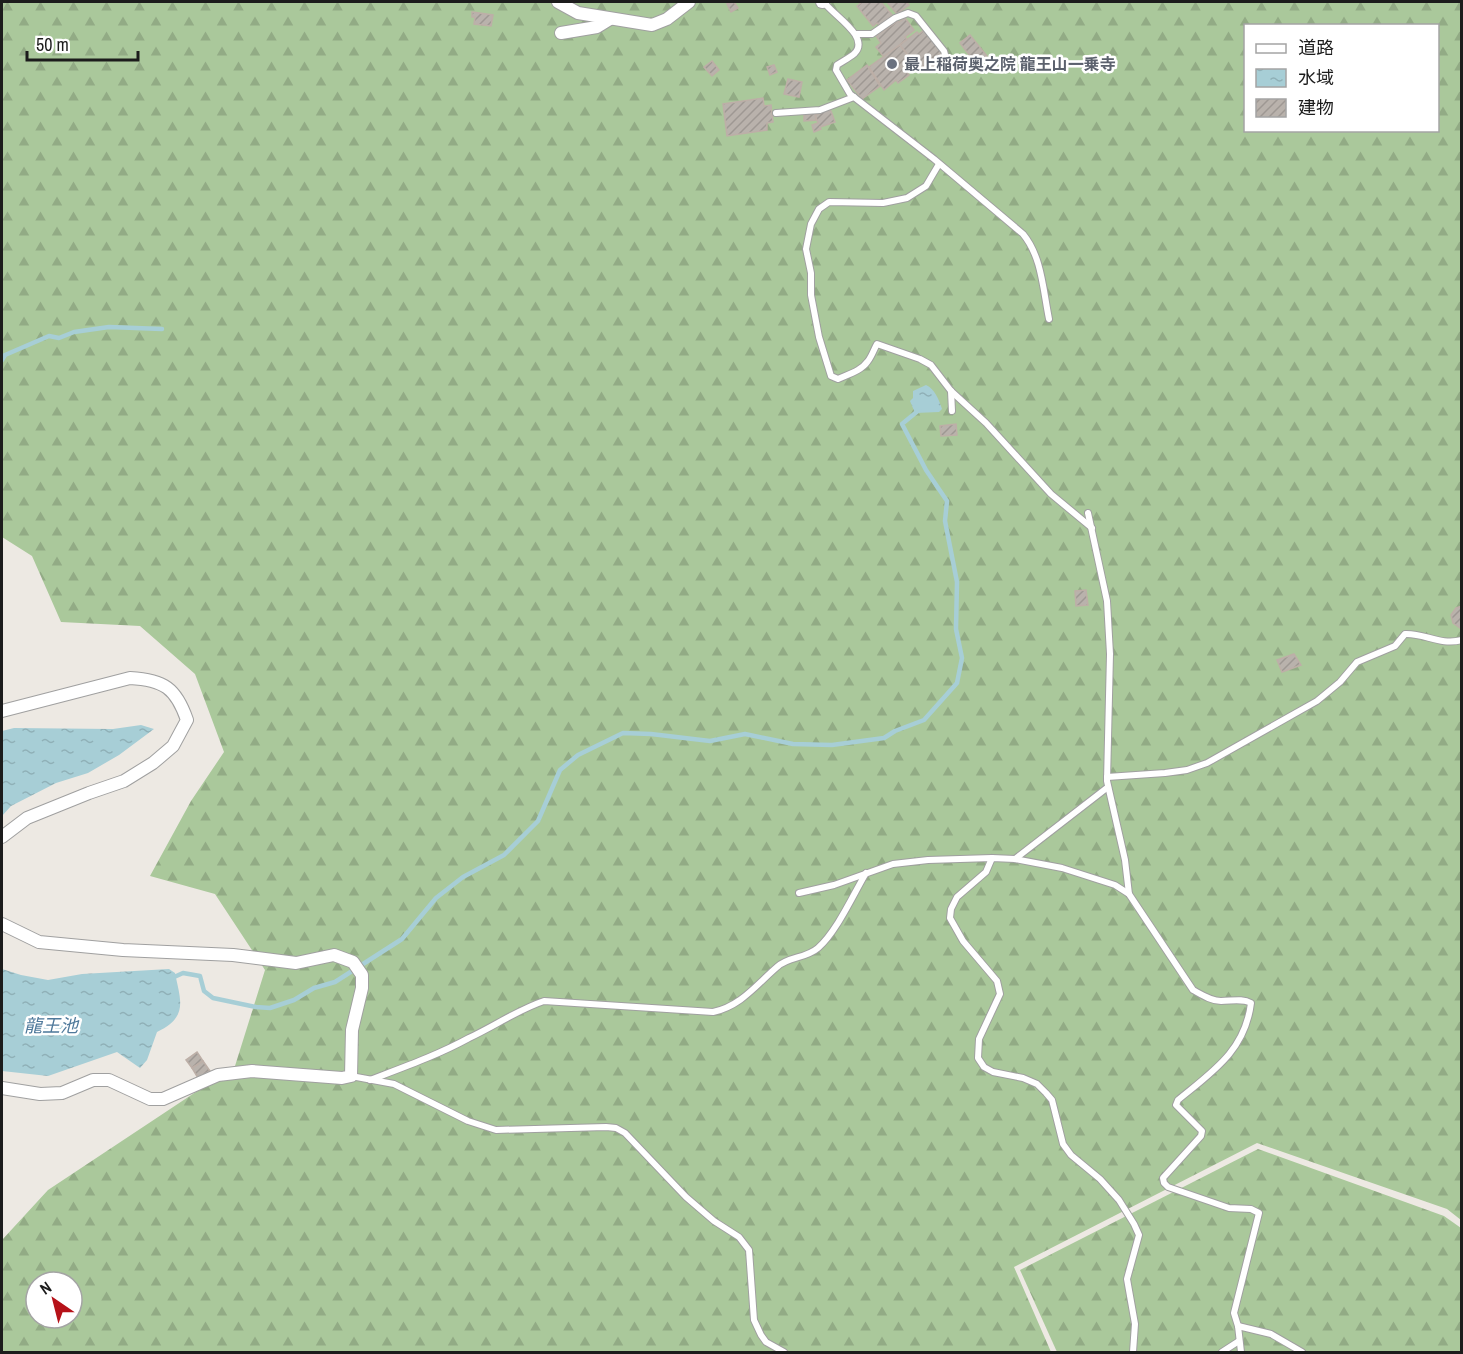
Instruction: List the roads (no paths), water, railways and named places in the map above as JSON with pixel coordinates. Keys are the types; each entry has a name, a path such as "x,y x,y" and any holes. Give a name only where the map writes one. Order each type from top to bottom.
{"street":[{"path":"558,2 578,13 652,25 667,19 689,2"},
{"path":"561,33 597,27 610,19"},
{"path":"2,711 130,678 146,679 168,687 182,704 187,720 173,746 153,763 124,781 27,818 2,837"},
{"path":"2,924 39,942 123,950 233,955 296,963 334,955 353,962 362,975 362,988 352,1030 351,1076 342,1078 252,1071 218,1075 163,1099 150,1099 109,1080 93,1080 62,1093 40,1094 2,1088"}],"lane":[{"path":"823,2 856,34 858,46 855,53 837,65 836,70 850,94 1023,234 1033,246 1038,261 1049,319"},
{"path":"856,34 872,34 895,18 908,13 916,16 944,51 948,65"},
{"path":"776,113 820,110 854,97"},
{"path":"939,164 926,186 907,198 883,203 829,202 819,209 811,224 806,249 811,273 811,295 819,337 831,376 838,379 860,369 870,360 877,344 882,344 931,365 951,391 986,423 1051,494 1092,528"},
{"path":"951,391 952,411"},
{"path":"1088,513 1107,601 1110,665 1107,777 1125,860 1129,894"},
{"path":"1107,777 1166,773 1186,770 1207,763 1317,701 1340,682 1357,662 1387,651 1395,646 1405,634 1453,642 1461,640"},
{"path":"1015,859 1108,787"},
{"path":"992,858 986,872 957,897 951,909 950,918 963,941 997,981 1000,994 979,1039 978,1058 984,1067 993,1072 1023,1078 1046,1092 1052,1100 1063,1144 1071,1155 1119,1200 1134,1224 1139,1235 1127,1279 1135,1324 1132,1353"},
{"path":"799,894 834,885 893,864 928,860 1015,859 1062,868 1115,885 1129,894 1193,990 1205,998 1220,1001 1245,1000 1251,1003 1250,1018 1240,1040 1226,1060 1178,1100 1176,1105 1202,1131 1201,1136 1163,1178 1168,1187 1229,1208 1251,1209 1259,1213 1234,1313 1241,1353"},
{"path":"370,1080 469,1039 524,1008 544,1001 713,1012 728,1009 739,1002 779,965 788,960 806,957 820,946 866,873"},
{"path":"351,1076 394,1084 468,1121 496,1130 606,1127 616,1128 625,1133 686,1197 714,1221 739,1237 749,1250 754,1320 766,1342 784,1353"},
{"path":"1238,1326 1271,1334 1302,1353"},
{"path":"1222,1353 1239,1341"}],"water":[{"path":"926,385 934,392 942,409 939,412 915,413 910,401 913,398 913,391"},
{"path":"141,725 154,729 119,755 88,773 56,783 11,806 2,816 2,731 14,728 113,729"},
{"name":"龍王池","path":"2,969 48,980 82,974 169,969 175,973 180,1008 174,1021 157,1032 147,1060 140,1068 117,1052 48,1076 2,1071"}],"waterway":[{"path":"2,360 5,355 49,336 59,338 74,332 109,327 162,329"},
{"path":"172,978 183,973 200,976 204,991 213,998 270,1008 294,1000 314,988 335,982 402,939 436,898 463,877 504,855 538,821 560,770 578,755 623,733 710,741 745,734 793,744 832,745 884,738 895,731 924,720 957,683 962,658 956,629 957,582 945,521 947,501 926,470 902,424 919,410"}],"place":[{"name":"最上稲荷奥之院 龍王山一乗寺","path":"892,64"}]}
